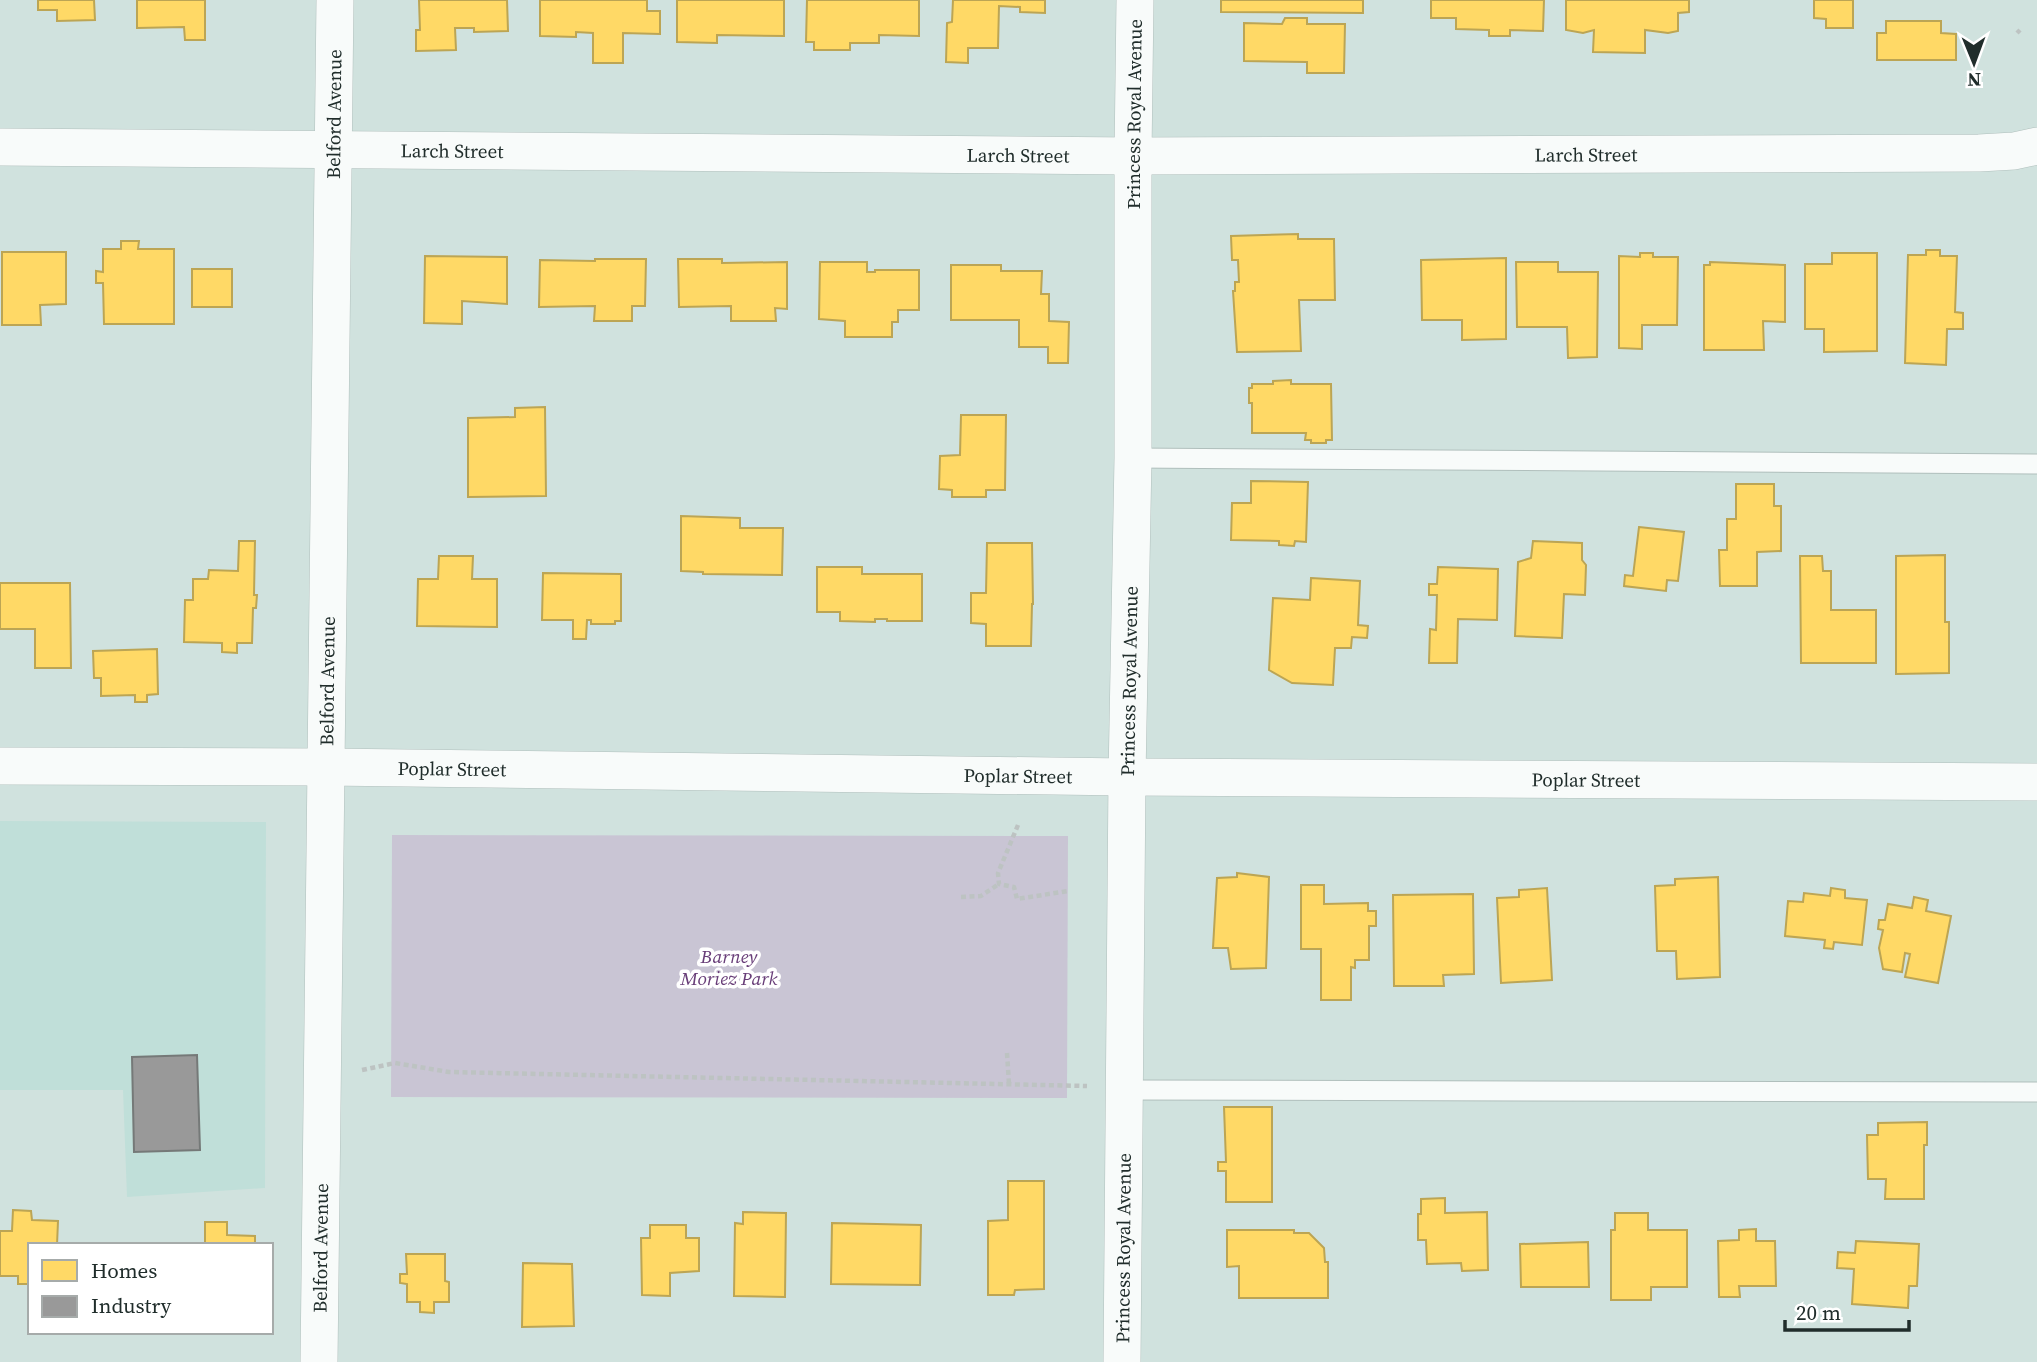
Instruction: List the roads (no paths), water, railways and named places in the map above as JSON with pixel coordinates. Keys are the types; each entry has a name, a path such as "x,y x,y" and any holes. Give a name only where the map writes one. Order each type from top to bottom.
{"street":[{"name":"Belford Avenue","path":"319,1362 335,0"},
{"name":"Princess Royal Avenue","path":"1122,1362 1127,777 1133,458 1135,0"},
{"name":"Larch Street","path":"0,147 1133,156 1979,153 2014,151 2037,146"},
{"name":"Poplar Street","path":"0,766 326,767 1127,777 2037,782"}],"lane":[{"path":"1133,458 2037,464"},
{"path":"1124,1090 2037,1092"}],"park label":[{"name":"Barney Moriez Park","path":"729,967"}]}
